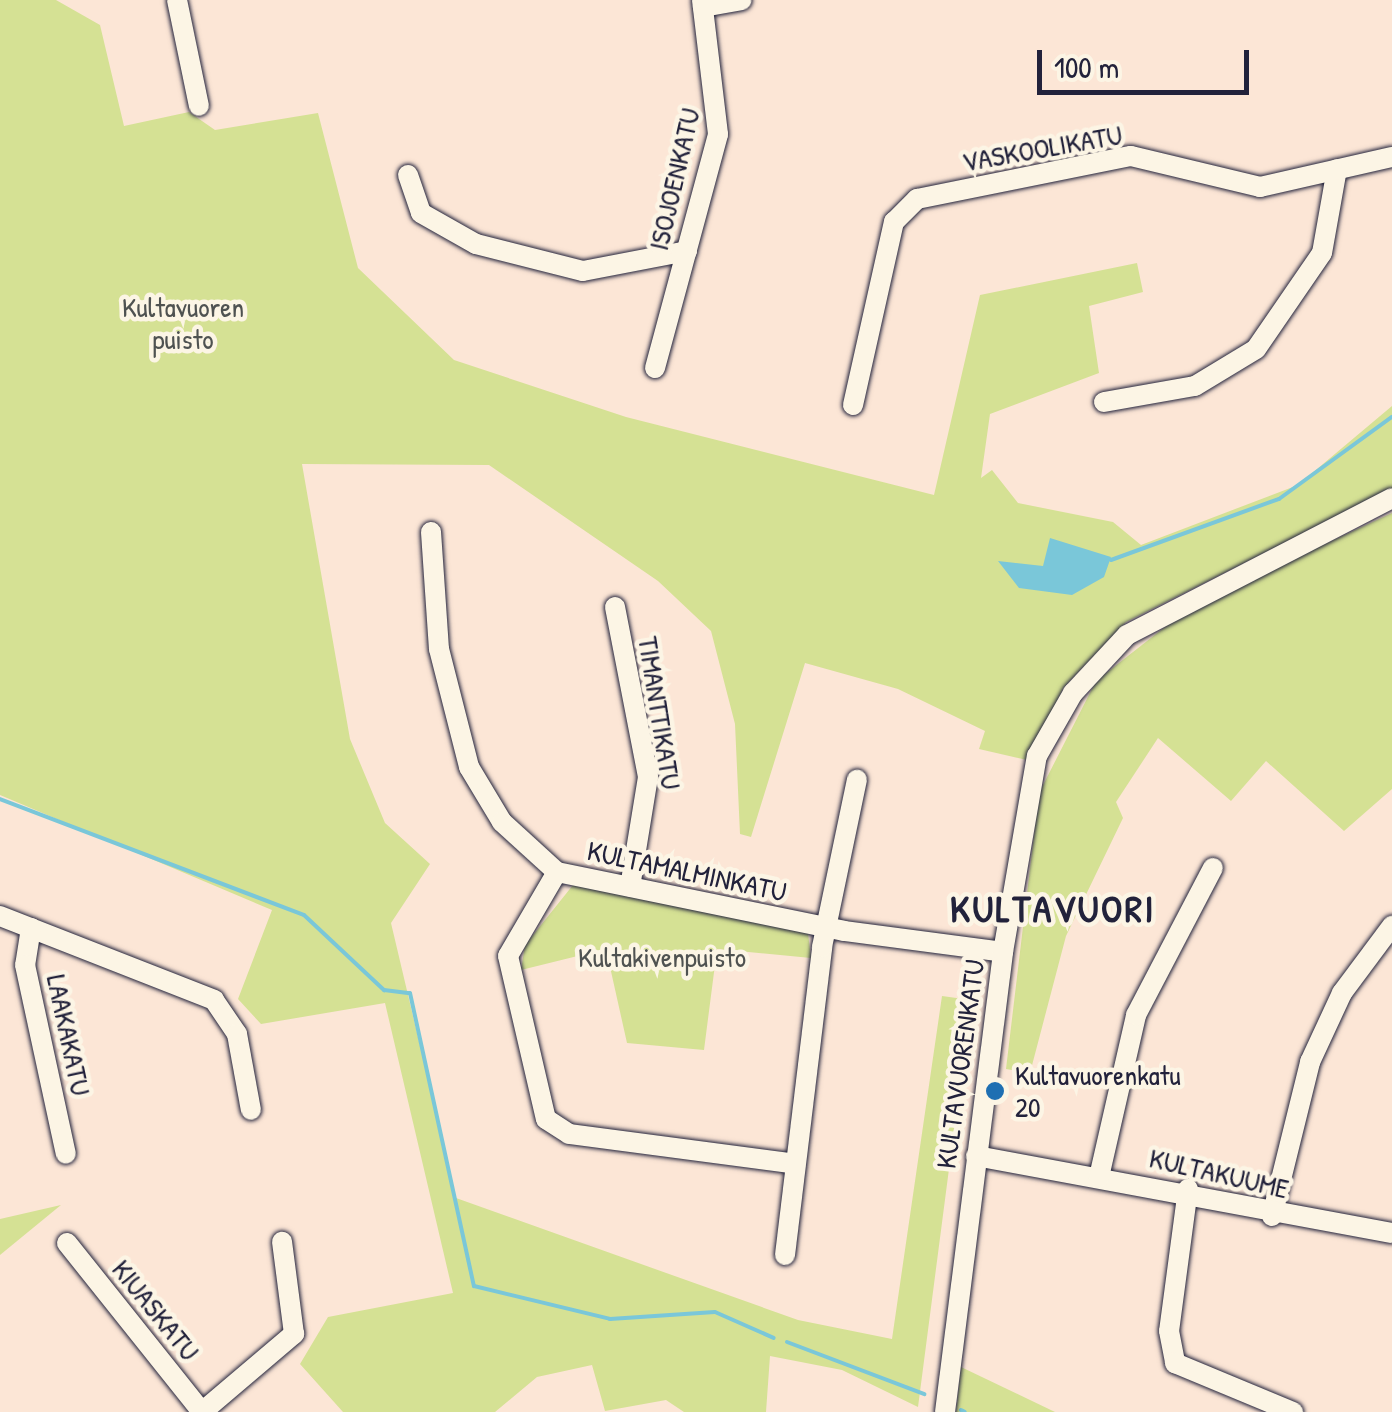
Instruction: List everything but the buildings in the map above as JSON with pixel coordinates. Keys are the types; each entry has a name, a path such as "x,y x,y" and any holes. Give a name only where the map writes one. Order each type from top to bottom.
{"street":[{"path":"177,0 200,106"},
{"path":"703,3 741,0"},
{"name":"ISOJOENKATU","path":"655,368 722,108 703,3"},
{"name":"VASKOOLIKATU","path":"854,405 894,222 917,200 1131,156 1237,185 1392,157"},
{"path":"1104,402 1195,386 1256,350 1322,253 1337,169"},
{"path":"408,175 421,213 454,234 584,271 687,251"},
{"name":"KULTAVUORENKATU","path":"946,1412 1003,952 1037,756 1097,663 1165,608 1392,498"},
{"name":"KULTAMALMINKATU","path":"431,532 439,648 469,767 502,822 556,872 825,928 1003,952"},
{"name":"TIMANTTIKATU","path":"615,606 648,778 630,886"},
{"path":"785,1254 790,1163 825,928 857,780"},
{"path":"1099,1178 1136,1015 1213,868"},
{"path":"556,872 508,956 546,1119 569,1134 790,1163"},
{"path":"0,916 214,1000 237,1034 251,1110"},
{"path":"1272,1216 1310,1062 1342,993 1392,926"},
{"name":"LAAKAKATU","path":"31,928 25,965 66,1154"},
{"name":"KULTAKUUME","path":"976,1156 1188,1189 1272,1216 1392,1233"},
{"path":"1188,1189 1169,1331 1175,1363 1293,1412"},
{"path":"202,1412 294,1334 282,1242"},
{"name":"KIUASKATU","path":"67,1243 202,1412"}],"green space":[{"name":"Kultavuoren puisto","path":"0,0 56,0 100,25 124,126 189,112 215,130 318,113 358,268 454,360 626,417 934,495 980,295 1137,263 1143,292 1089,306 1099,373 990,414 981,478 992,470 1018,503 1113,522 1141,545 1298,485 1392,406 1392,489 1126,622 1064,687 1027,760 979,749 985,731 898,689 805,663 751,837 740,834 735,724 711,631 658,581 489,465 302,464 350,739 385,823 430,864 391,923 456,1198 798,1320 892,1339 942,996 971,1000 918,1407 842,1370 770,1356 766,1412 684,1412 666,1400 605,1411 592,1365 537,1377 495,1412 343,1412 300,1364 328,1317 453,1293 385,1003 261,1024 238,999 272,910 0,795"},
{"path":"1392,513 1392,789 1344,831 1266,761 1231,801 1158,738 1116,802 1123,818 1066,936 1030,1073 1006,1069 1039,793 1096,681 1193,605"},
{"name":"Kultakivenpuisto","path":"573,885 808,933 811,958 717,949 704,1050 627,1043 606,949 521,970 525,945"},
{"path":"61,1205 0,1255 0,1219"},
{"path":"961,1367 1055,1412 956,1412"}],"water":[{"path":"1050,538 1111,557 1104,577 1072,595 1019,588 998,561 1043,566"}],"waterway":[{"path":"1111,560 1279,499 1392,417"},
{"path":"0,799 304,915 384,990 410,993 474,1286 610,1319 715,1312 774,1338"},
{"path":"787,1342 924,1394"},
{"path":"961,1410 965,1412"}],"place":[{"name":"Kultavuorenkatu 20","path":"995,1091"}],"district":[{"name":"KULTAVUORI","path":"1053,909"}]}
